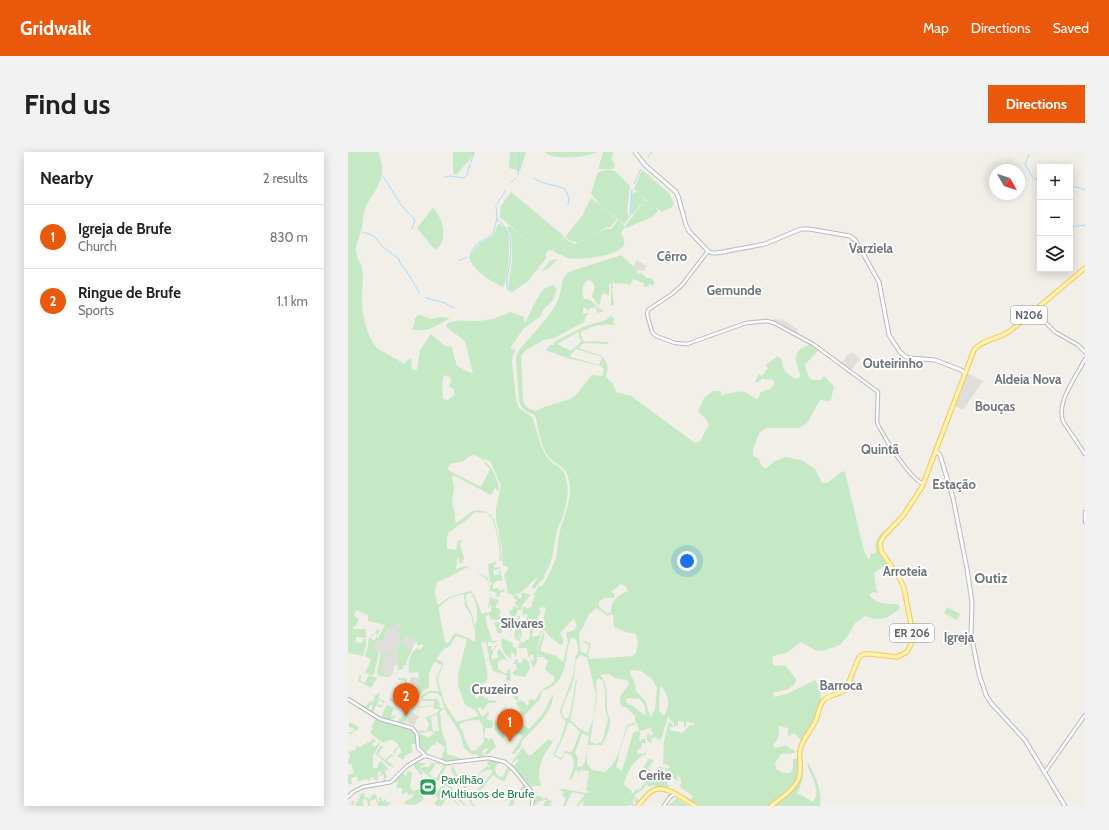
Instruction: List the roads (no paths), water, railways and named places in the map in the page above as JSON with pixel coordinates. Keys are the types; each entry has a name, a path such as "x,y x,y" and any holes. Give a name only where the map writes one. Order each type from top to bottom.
{"main road":[{"path":"635,152 645,165 676,192 687,229 708,251 712,253 759,246 804,228 850,236 855,240 879,282 888,330 891,339 900,352 906,357 935,360 966,371"},
{"name":"N206","path":"972,356 975,349 979,345 1006,334 1085,268"},
{"name":"ER 206","path":"773,805 798,781 800,773 801,746 816,720 822,702 828,697 846,690 859,657 864,654 870,654 897,657 904,654 910,646 913,635 903,585 882,552 880,545 882,538 903,516 923,484 972,356"},
{"path":"936,451 940,455 955,504 972,607 971,634 980,678 989,700 1025,740 1065,806"},
{"path":"638,806 647,794 661,788 670,791 695,806"}],"street":[{"path":"708,251 682,285 647,312 652,332 656,336 675,343 687,344 746,323 767,322 774,323 813,344 878,392 877,422 879,427 910,473 923,484"},
{"path":"1029,315 1036,320 1042,320 1055,332 1078,345 1085,352"},
{"path":"1085,359 1076,374 1061,409 1061,415 1064,423 1085,454"},
{"path":"1085,512 1085,522"},
{"path":"348,699 380,719 412,728 418,734 418,748 426,756 446,763 486,758 500,759 507,763 531,791 533,796 532,806"},
{"path":"1045,772 1085,715"},
{"path":"348,797 352,792 364,787 389,783 407,766 426,756"},
{"path":"670,791 670,797"},
{"path":"664,806 670,797 675,794"}],"waterway":[{"path":"471,162 474,152"},
{"path":"518,175 519,152"},
{"path":"648,157 652,152"},
{"path":"1029,155 1025,164 1033,178 1037,180"},
{"path":"445,177 450,176 464,178 467,175 470,164"},
{"path":"634,184 641,169"},
{"path":"383,176 401,205 415,220 412,229"},
{"path":"511,182 516,178"},
{"path":"534,178 540,182 565,189 569,198 568,205"},
{"path":"1073,187 1085,190"},
{"path":"630,216 632,189"},
{"path":"497,204 506,190"},
{"path":"496,206 497,219 506,229 510,241 511,254 507,282 508,290"},
{"path":"470,254 477,244 491,236 497,219"},
{"path":"1073,227 1085,225"},
{"path":"363,232 374,236 382,246 399,259 400,263 419,292"},
{"path":"458,261 467,257"},
{"path":"426,298 445,303 454,308"}],"place":[{"name":"Ringue de Brufe","path":"406,716"},
{"name":"Igreja de Brufe","path":"510,742"},
{"name":"Pavilhão Multiusos de Brufe","path":"428,787"}],"district":[{"name":"Varziela","path":"871,248"},
{"name":"Cêrro","path":"672,256"},
{"name":"Gemunde","path":"734,290"},
{"name":"Outeirinho","path":"893,363"},
{"name":"Aldeia Nova","path":"1028,379"},
{"name":"Bouças","path":"995,406"},
{"name":"Quintã","path":"880,449"},
{"name":"Estação","path":"954,484"},
{"name":"Arroteia","path":"905,571"},
{"name":"Outiz","path":"991,578"},
{"name":"Silvares","path":"522,623"},
{"name":"Igreja","path":"959,637"},
{"name":"Barroca","path":"841,685"},
{"name":"Cruzeiro","path":"495,689"},
{"name":"Cerite","path":"655,775"}]}
